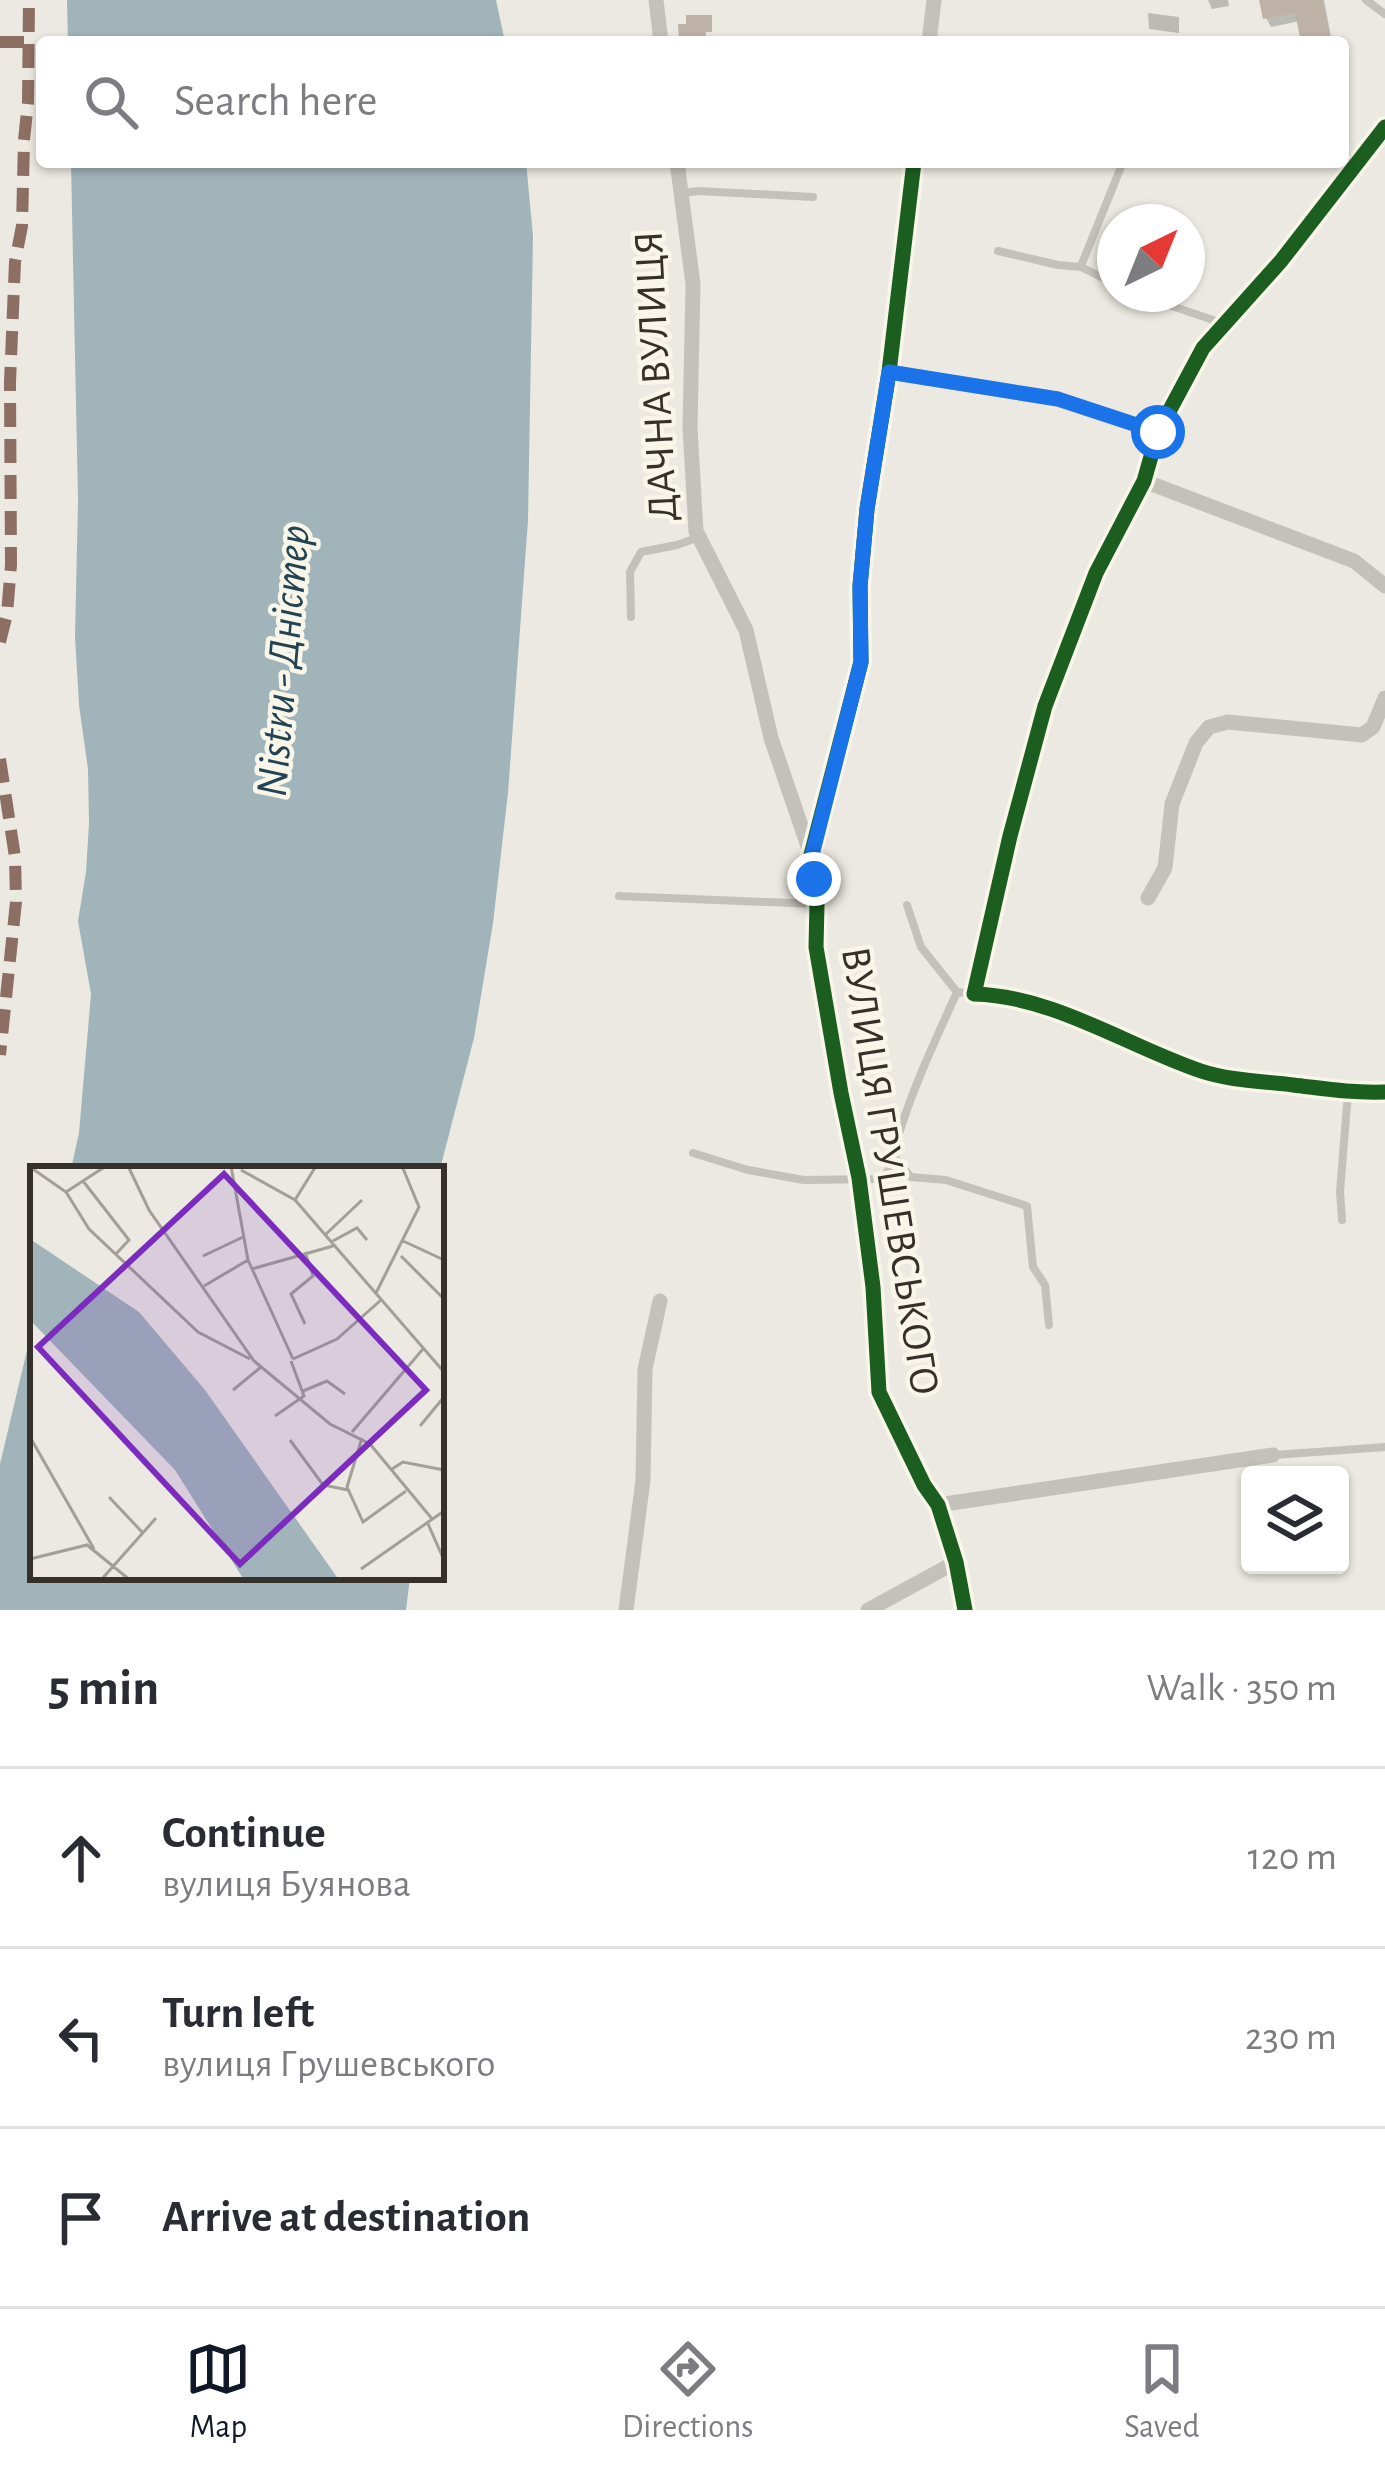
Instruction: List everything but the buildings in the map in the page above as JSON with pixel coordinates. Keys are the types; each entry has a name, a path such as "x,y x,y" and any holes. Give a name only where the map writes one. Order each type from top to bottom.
{"street":[{"path":"656,0 660,36"},
{"path":"930,36 934,0"},
{"path":"1385,127 1281,261 1203,348 1158,432 1144,482 1096,573 1045,706 966,993 998,995 1054,1011 1225,1078 1348,1093 1385,1092"},
{"name":"ДАЧНА ВУЛИЦЯ","path":"678,168 692,284 690,428 696,531 746,630 771,737 812,855"},
{"name":"ВУЛИЦЯ ГРУШЕВСЬКОГО","path":"913,168 867,509 861,662 812,855 816,947 859,1178 873,1287 879,1392 938,1505 956,1562 964,1610"},
{"path":"889,372 1058,399 1158,432"},
{"path":"1144,482 1354,560 1385,586"},
{"path":"1148,898 1165,868 1172,804 1184,770 1209,727 1228,722 1362,735 1373,727 1385,698"},
{"path":"626,1610 644,1480 645,1369 660,1301"},
{"path":"938,1505 1273,1455"},
{"path":"868,1610 956,1562"}],"lane":[{"path":"1366,0 1385,14"},
{"path":"1081,267 1121,168"},
{"path":"681,193 813,197"},
{"path":"998,251 1081,267 1097,275"},
{"path":"1191,312 1225,323"},
{"path":"631,617 630,572 641,552 699,537"},
{"name":"ВУЛИЦЯ ГРУШЕВСЬКОГО","path":"620,896 817,904"},
{"path":"907,905 921,947 966,993"},
{"name":"ВУЛИЦЯ ГРУШЕВСЬКОГО","path":"859,1178 880,1179 888,1173 919,1079 966,993"},
{"path":"1342,1220 1348,1093"},
{"path":"693,1153 804,1180 859,1178"},
{"name":"ВУЛИЦЯ ГРУШЕВСЬКОГО","path":"896,1159 911,1177 946,1180 1027,1206 1033,1267 1045,1285 1049,1324"},
{"path":"1273,1455 1385,1447"}],"water":[{"path":"67,0 496,0 504,36 68,36"},
{"name":"Nistru - Дністер","path":"71,168 527,168 533,236 528,520 508,793 474,1038 441,1166 72,1166 79,1133 91,994 78,921 89,823 75,637 78,500"},
{"path":"30,1338 30,1580 410,1580 406,1610 0,1610 0,1464"}],"marked path":[{"path":"0,642 11,565 10,382 15,262 22,226 29,0"},
{"path":"0,42 29,42"},
{"path":"0,759 15,857 16,902 0,1055"}],"cycle path":[{"path":"1385,127 1281,261 1203,348 1158,432 1144,481 1096,573 1045,706 974,994 1033,1003 1212,1074 1385,1092"},
{"path":"913,168 867,509 860,586 861,662 811,855 816,947 859,1178 873,1287 879,1392 938,1505 965,1610"}],"route":[{"path":"814,879 812,855 861,662 860,586 867,509 889,372 1058,399 1158,432"}]}
